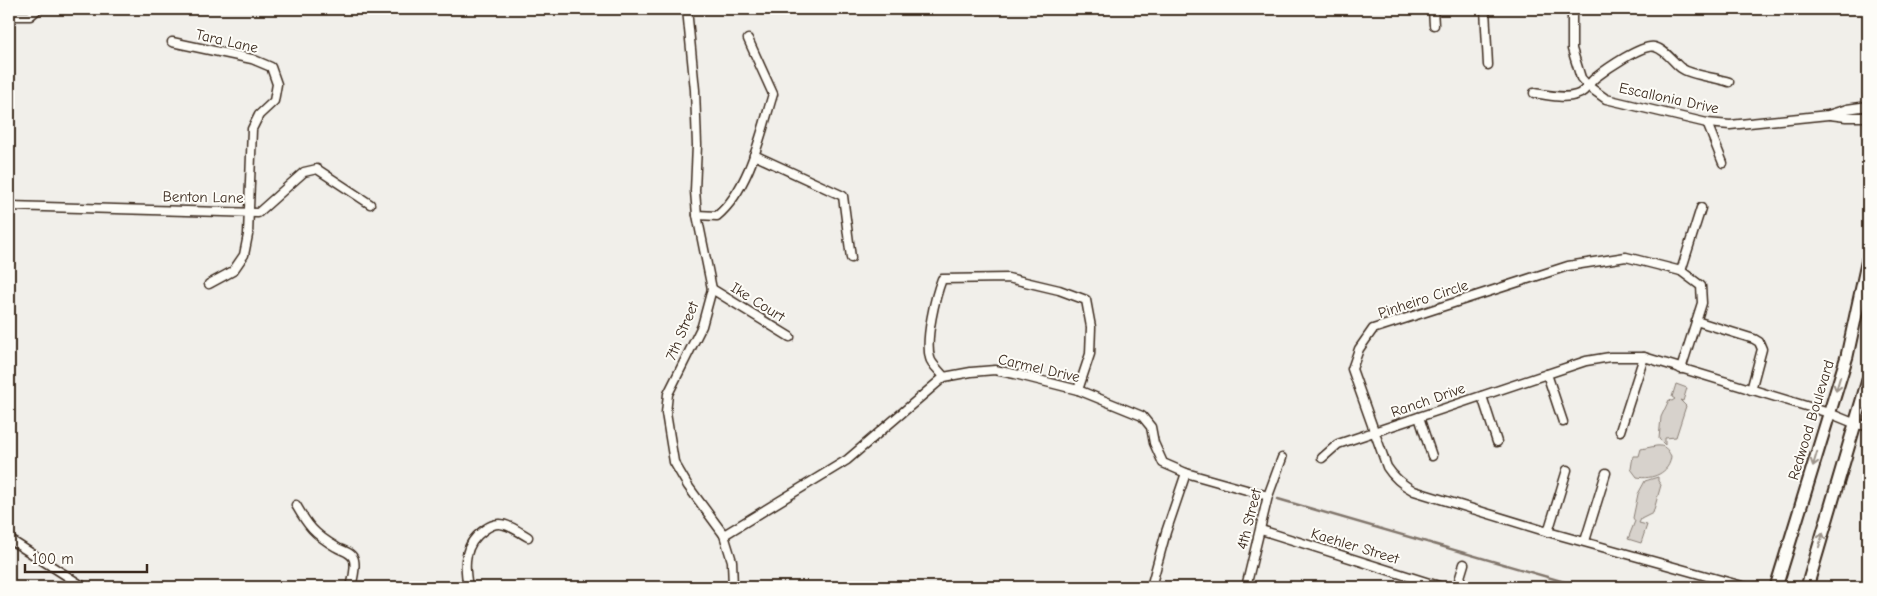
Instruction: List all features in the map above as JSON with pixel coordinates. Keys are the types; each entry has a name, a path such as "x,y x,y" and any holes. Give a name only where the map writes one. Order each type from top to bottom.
{"main road":[{"name":"Redwood Boulevard","path":"1776,587 1847,356 1868,259"},
{"path":"1807,587 1868,380"}],"street":[{"path":"9,16 30,16 38,9"},
{"name":"7th Street","path":"687,9 695,90 697,145 694,191 712,289 702,326 668,394 666,412 674,462 688,486 724,535 732,561 733,587"},
{"path":"1432,9 1434,25"},
{"path":"1485,9 1488,65"},
{"name":"Escallonia Drive","path":"1572,9 1572,49 1581,78 1588,86 1606,99 1706,123 1730,125 1828,115 1847,109 1868,106"},
{"path":"697,215 717,216 738,193 754,155 773,94 748,39"},
{"name":"Tara Lane","path":"172,42 252,59 270,67 278,84 274,101 259,115 252,129 248,235 244,255 233,271 209,284"},
{"path":"1534,93 1567,97 1575,96 1585,90 1594,78 1643,48 1654,46 1673,59 1681,68 1729,82"},
{"name":"Escallonia Drive","path":"1828,115 1846,118 1868,117"},
{"path":"1706,123 1723,164"},
{"path":"754,155 843,196 851,258"},
{"name":"Benton Lane","path":"9,206 258,213 304,172 317,169 370,204"},
{"path":"1681,271 1701,208"},
{"name":"Pinheiro Circle","path":"1681,369 1702,303 1701,286 1681,271 1626,257 1568,266 1373,329 1359,349 1352,369 1387,467 1397,480 1414,491 1548,532 1746,587"},
{"path":"724,535 847,460 944,377 930,360 928,342 936,294 942,279 1008,278 1059,290 1086,300 1091,327 1090,354 1078,390"},
{"name":"Ike Court","path":"712,289 790,337"},
{"path":"1696,321 1759,342 1762,349 1751,390"},
{"name":"Ranch Drive","path":"1322,458 1338,444 1586,361 1610,357 1644,357 1829,413 1856,424 1868,426"},
{"path":"1620,431 1644,357"},
{"name":"Carmel Drive","path":"944,377 995,370 1078,390 1142,416 1151,427 1154,443 1163,462 1186,473 1268,496"},
{"path":"1547,374 1563,422"},
{"path":"1482,396 1497,442"},
{"path":"1419,417 1432,456"},
{"name":"4th Street","path":"1246,587 1268,496 1282,458"},
{"path":"1548,532 1567,470"},
{"path":"1152,587 1166,532 1172,519 1186,473"},
{"path":"1585,542 1606,473"},
{"path":"296,505 309,528 336,547 351,554 355,568 351,587"},
{"path":"468,587 465,569 466,554 471,542 478,534 498,524 508,526 528,537"},
{"name":"Kaehler Street","path":"1261,530 1442,587"},
{"path":"9,539 84,587"},
{"path":"1457,587 1464,564"}],"shaded area":[{"path":"1676,384 1687,388 1683,401 1680,400 1686,406 1676,437 1665,438 1665,445 1659,439 1661,417 1669,400 1675,399 1672,397"},
{"path":"1656,446 1665,448 1671,456 1667,467 1664,471 1654,476 1637,477 1631,469 1633,456 1639,456 1641,449"},
{"path":"1658,477 1661,485 1653,513 1641,519 1639,523 1647,525 1641,543 1628,539 1635,521 1633,518 1638,494 1645,481"}],"waterway":[{"path":"1278,499 1582,587"}]}
